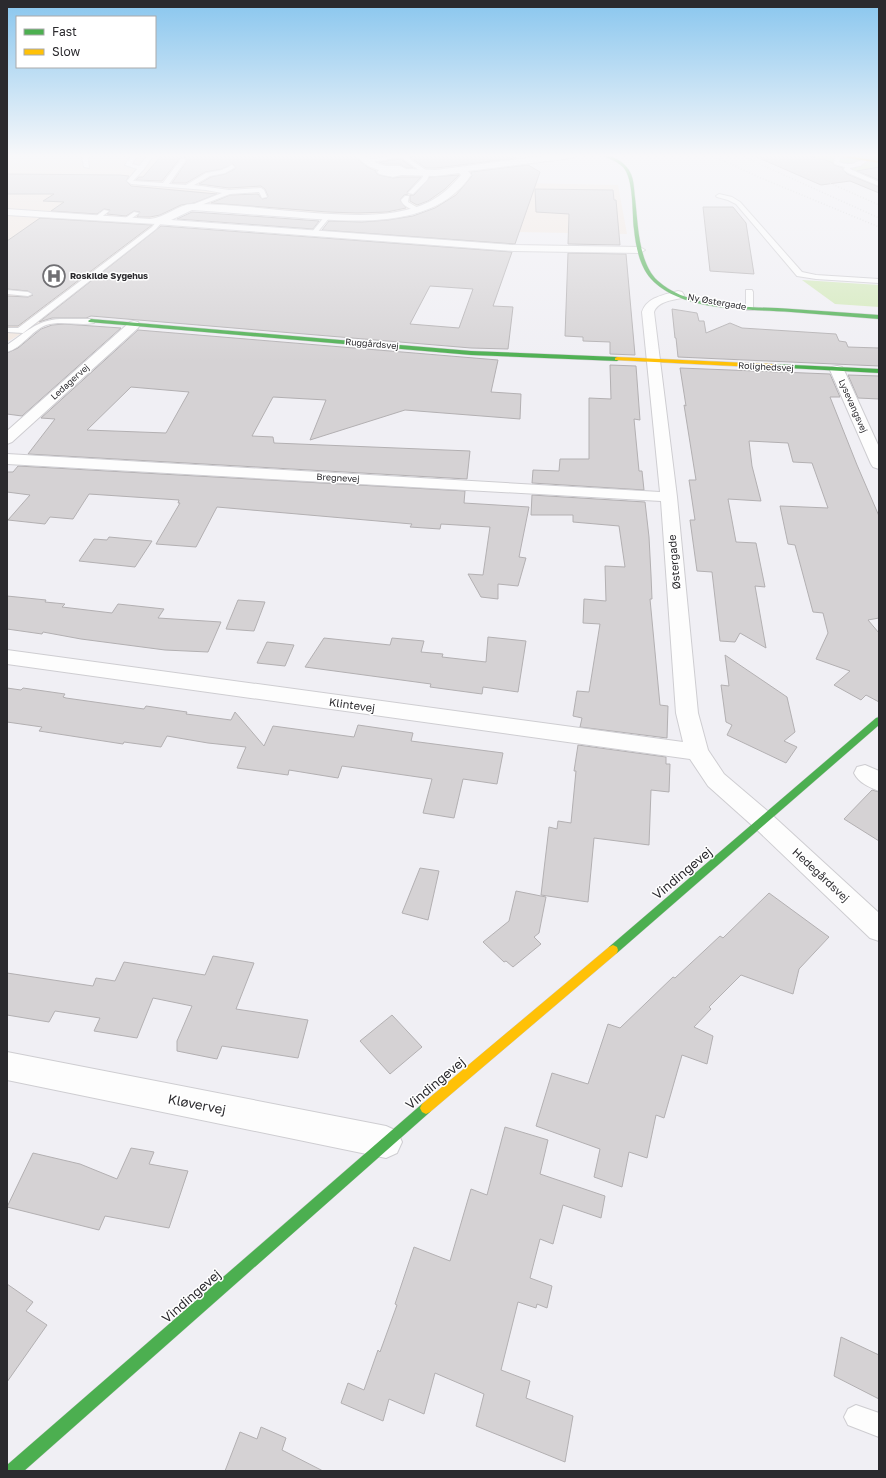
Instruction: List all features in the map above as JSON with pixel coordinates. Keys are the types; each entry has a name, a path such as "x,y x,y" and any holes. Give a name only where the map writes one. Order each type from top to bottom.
{"street":[{"path":"187,224 513,248 640,250"},
{"name":"Ny Østergade","path":"636,224 640,250 645,268 650,277 678,295 698,301 750,308 879,317"},
{"name":"Østergade","path":"678,295 657,301 650,306 648,315 669,497 687,713 697,752 716,780 764,821"},
{"name":"Ruggårdsvej","path":"86,318 134,325 471,353 653,361"},
{"name":"Ledagervej","path":"7,439 134,325"},
{"name":"Rolighedsvej","path":"653,361 879,372"},
{"name":"Lysevangsvej","path":"838,370 879,464"},
{"name":"Bregnevej","path":"7,459 669,497"},
{"name":"Klintevej","path":"7,657 697,752"},
{"name":"Vindingevej","path":"12,1471 386,1142 764,821 879,720"},
{"name":"Hedegårdsvej","path":"764,821 879,930"},
{"name":"Kløvervej","path":"7,1066 386,1142"}],"lane":[{"path":"7,330 20,331 157,224"},
{"path":"314,233 321,224"},
{"path":"756,224 800,274 816,277 879,281"},
{"path":"7,292 28,294"},
{"path":"749,292 750,308"},
{"path":"7,349 39,326 48,322 83,323 86,318"},
{"path":"856,1417 879,1425"}],"shaded area":[{"path":"7,224 163,224 50,317 7,342"},
{"path":"492,224 625,224 627,234 516,232"}],"green space":[{"path":"802,280 879,285 879,307 835,304"}],"building":[{"path":"31,224 152,225 18,326 7,326 7,296 28,297 33,295 28,291 7,289 7,241"},
{"path":"245,224 317,224 313,229"},
{"path":"327,224 522,224 515,244 322,230"},
{"path":"569,224 618,224 620,245 568,244"},
{"path":"705,224 746,224 754,274 710,271"},
{"path":"161,226 512,252 493,306 513,307 508,349 471,348 91,316 86,318 52,318 39,322","holes":["430,286 473,289 459,328 410,324"]},
{"path":"568,253 626,254 635,355 610,354 610,342 583,341 583,337 565,336"},
{"path":"672,309 697,313 699,321 704,321 706,333 730,323 742,328 836,334 839,341 846,342 848,347 879,348 879,366 678,357"},
{"path":"64,324 121,328 22,416 7,414 7,353 18,348 41,329 52,325"},
{"path":"138,330 498,360 491,392 521,394 520,419 405,410 310,440 326,400 273,397 252,436 273,437 274,443 470,451 467,479 28,454 55,419 41,418","holes":["131,387 189,392 166,433 87,430"]},
{"path":"610,365 636,366 640,420 634,419 639,471 642,471 644,490 532,483 533,470 559,471 560,459 589,459 589,398 611,399"},
{"path":"680,368 830,374 840,397 830,397 879,516 879,618 868,620 879,633 879,702 866,695 861,700 834,685 850,671 816,659 828,633 823,613 813,612 795,545 788,544 780,506 828,508 812,463 793,462 788,443 749,441 752,466 761,501 728,499 736,542 756,543 765,587 755,586 766,648 740,633 735,642 720,641 712,572 697,571 690,520 695,520 689,480 696,480 684,405 686,406"},
{"path":"848,375 879,376 879,399 858,398"},
{"path":"18,466 465,491 464,503 529,507 519,557 526,558 518,586 498,584 498,599 481,597 468,574 483,575 490,527 441,524 440,529 410,527 412,524 217,507 196,547 156,544 180,503 178,503 179,500 89,494 73,519 50,517 45,524 8,520 30,495 7,492 7,472 13,472"},
{"path":"532,495 645,502 651,575 652,599 650,599 660,705 668,706 667,738 580,727 582,718 573,716 577,691 589,692 600,624 583,623 584,599 606,601 605,566 625,567 619,526 573,522 573,515 531,515"},
{"path":"109,537 152,541 135,567 79,561 94,539 107,540"},
{"path":"7,596 46,600 45,602 65,604 62,607 112,613 118,604 164,609 158,618 221,622 208,652 165,650 81,639 43,632 42,634 7,629"},
{"path":"238,600 265,602 254,631 226,629"},
{"path":"488,637 526,641 518,692 483,687 482,694 430,687 431,684 305,667 324,638 390,645 392,638 424,641 421,652 443,654 442,657 486,662"},
{"path":"267,642 294,645 285,666 257,663"},
{"path":"725,655 787,697 795,732 784,741 797,747 786,763 727,735 732,725 726,722 721,685 729,686"},
{"path":"7,688 21,690 23,688 65,694 63,697 66,698 144,709 146,706 187,712 186,714 231,720 235,712 264,746 273,726 354,737 358,725 413,733 411,741 503,753 497,784 463,779 454,818 423,813 432,779 342,766 338,778 289,770 288,775 237,768 246,747 208,743 167,736 161,747 124,742 123,744 39,731 42,727 7,722"},
{"path":"578,745 666,757 666,764 670,764 669,792 651,790 649,845 594,838 588,902 541,895 549,827 557,829 558,821 571,823 576,771 574,771"},
{"path":"872,790 879,792 879,841 844,819"},
{"path":"420,868 439,871 428,920 402,913"},
{"path":"516,891 546,897 539,933 534,937 541,944 513,967 506,961 504,962 483,942 509,921"},
{"path":"769,893 829,937 799,969 793,994 741,975 709,1007 711,1009 694,1027 713,1036 707,1064 682,1055 664,1118 656,1115 647,1158 629,1152 622,1187 594,1177 600,1149 536,1126 552,1073 588,1084 608,1024 620,1028 673,977 675,978 720,936 723,938"},
{"path":"213,956 254,963 236,1009 308,1020 298,1058 222,1046 217,1059 177,1051 177,1041 192,1006 153,998 137,1038 94,1031 100,1018 55,1011 49,1022 7,1015 7,973 93,986 96,978 115,981 124,962 205,975"},
{"path":"392,1015 422,1047 390,1074 360,1041"},
{"path":"505,1127 548,1140 540,1174 605,1196 601,1218 563,1205 553,1244 540,1239 530,1278 552,1286 547,1308 537,1304 536,1308 518,1302 501,1370 530,1381 526,1398 573,1416 565,1462 476,1426 484,1394 435,1373 424,1414 389,1399 383,1421 341,1403 348,1383 364,1390 378,1350 380,1352 397,1305 395,1304 414,1247 450,1261 471,1189 487,1195"},
{"path":"131,1148 154,1152 149,1164 188,1171 169,1228 105,1216 99,1230 7,1207 33,1153 80,1164 117,1179"},
{"path":"7,1284 33,1302 26,1311 47,1325 7,1382"},
{"path":"841,1337 879,1355 879,1399 834,1376"},
{"path":"261,1427 286,1438 282,1450 323,1471 225,1471 240,1432 257,1439"}],"railway":[{"path":"872,224 879,227"}],"traffic: fast":[{"path":"635,224 641,254 649,275 669,291 684,297 700,302 735,307 879,317"},
{"path":"91,321 471,353 617,359"},
{"path":"772,366 879,371"},
{"path":"613,950 879,720"},
{"path":"12,1471 426,1108"}],"traffic: slow":[{"path":"617,359 772,366"},
{"path":"426,1108 613,950"}],"place":[{"name":"Roskilde Sygehus","path":"54,276"}]}
